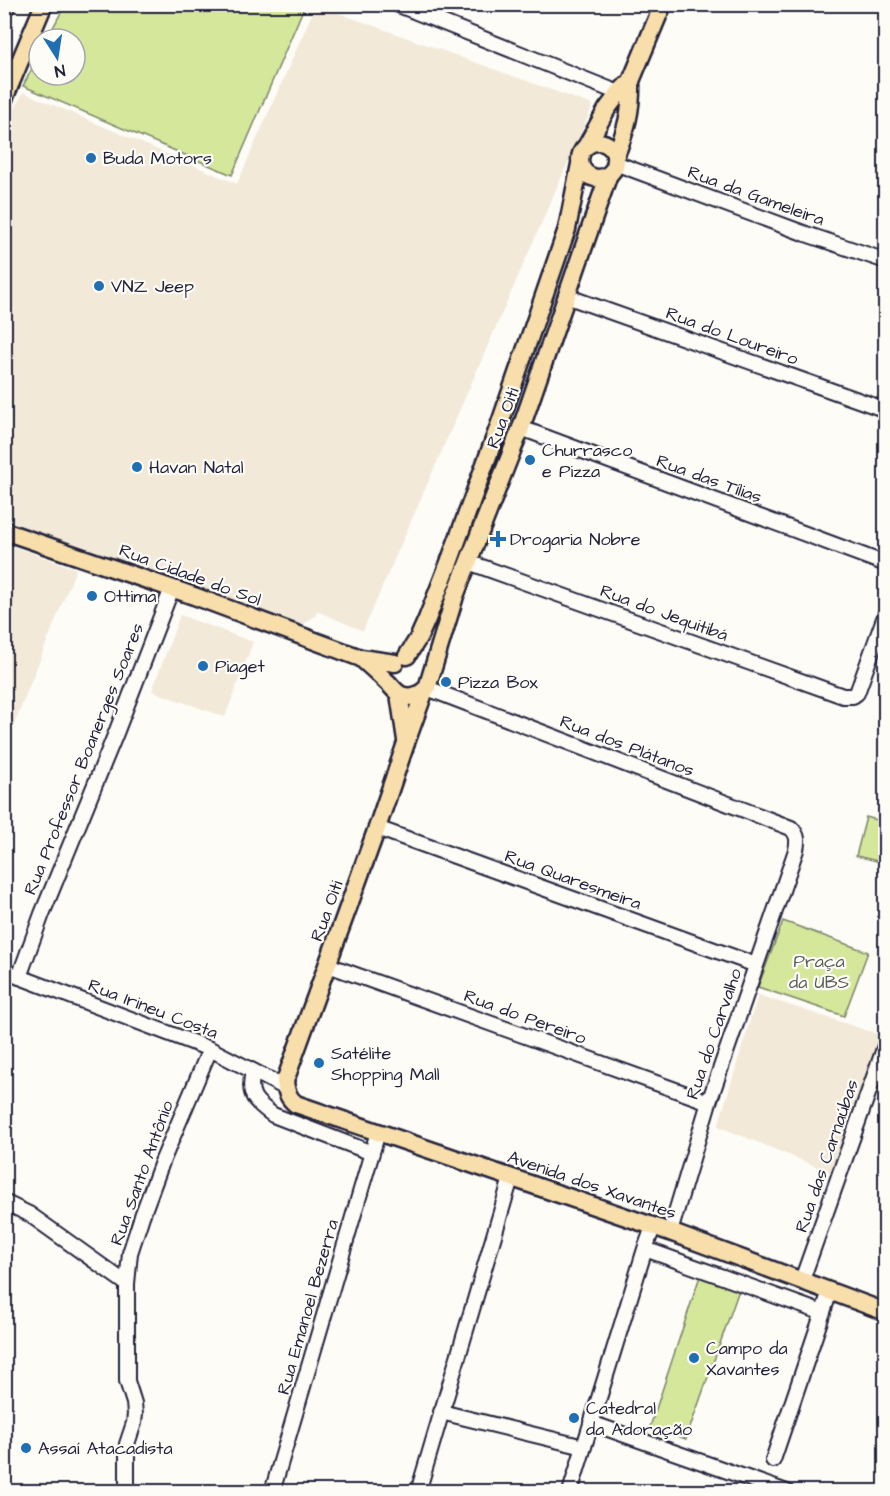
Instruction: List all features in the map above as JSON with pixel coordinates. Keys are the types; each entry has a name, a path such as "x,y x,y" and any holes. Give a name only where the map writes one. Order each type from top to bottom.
{"main road":[{"path":"4,99 44,4"},
{"name":"Rua Oiti","path":"587,145 595,129 625,87 663,4"},
{"name":"Rua Oiti","path":"287,1092 285,1081 428,684 455,596 520,428 613,165 629,117 631,99 625,87"},
{"path":"594,142 604,143 613,150 613,165 604,177 593,177 584,171 580,164 582,152 587,145 594,142"},
{"name":"Rua Oiti","path":"401,660 419,637 427,619 500,423 567,229 580,164"},
{"name":"Rua Cidade do Sol","path":"4,531 172,588 361,658 401,660"},
{"name":"Rua Cidade do Sol","path":"361,658 397,691"},
{"path":"418,658 426,664 428,684 415,696 408,696 397,691 390,680 391,671 401,660 418,658"},
{"name":"Rua Oiti","path":"397,691 407,740"},
{"name":"Avenida dos Xavantes","path":"287,1092 296,1104 670,1232 885,1312"}],"street":[{"path":"396,4 625,87"},
{"name":"Rua da Gameleira","path":"613,165 885,261"},
{"name":"Rua do Loureiro","path":"566,296 885,410"},
{"name":"Rua das Tílias","path":"520,428 885,564"},
{"name":"Rua do Jequitibá","path":"468,562 848,697 857,693 885,613"},
{"name":"Rua Professor Boanerges Soares","path":"19,977 172,588"},
{"name":"Rua dos Plátanos","path":"428,684 791,828 798,839 796,849"},
{"name":"Rua Quaresmeira","path":"377,828 756,965"},
{"name":"Rua do Carvalho","path":"670,1232 709,1102 796,849"},
{"name":"Rua do Pereiro","path":"328,965 709,1102"},
{"name":"Rua Irineu Costa","path":"4,971 210,1049 287,1092"},
{"name":"Rua das Carnaúbas","path":"802,1280 885,1043"},
{"name":"Rua Santo Antônio","path":"128,1491 127,1444 135,1423 134,1402 128,1381 127,1284 130,1253 162,1162 210,1049"},
{"path":"253,1072 250,1084 251,1093 260,1106 273,1115 372,1153"},
{"name":"Rua Emanoel Bezerra","path":"273,1491 378,1132"},
{"path":"418,1491 512,1178"},
{"path":"4,1202 29,1214 127,1284"},
{"path":"570,1491 652,1227"},
{"path":"645,1249 823,1312"},
{"path":"738,1282 747,1260"},
{"path":"773,1295 781,1272"},
{"path":"773,1460 830,1291"},
{"path":"441,1412 584,1447"},
{"path":"591,1423 781,1490"}],"shaded area":[{"path":"316,5 593,105 363,631 317,611 315,616 296,630 5,521 4,133 23,92 237,184"},
{"path":"4,543 76,569 5,747"},
{"name":"Piaget","path":"180,615 253,642 225,717 152,691"},
{"path":"758,995 884,1036 835,1174 718,1126"}],"green space":[{"path":"65,4 305,5 232,175 23,86 27,78 27,87 87,87 87,27 53,27"},
{"path":"866,817 885,822 885,833 877,861 856,856"},
{"name":"Praça da UBS","path":"783,921 868,952 844,1016 758,987"},
{"name":"Campo da Xavantes","path":"700,1276 739,1290 686,1439 650,1427"}],"place":[{"name":"Buda Motors","path":"91,158"},
{"name":"VNZ Jeep","path":"99,286"},
{"name":"Churrasco e Pizza","path":"530,460"},
{"name":"Havan Natal","path":"137,467"},
{"name":"Drogaria Nobre","path":"498,539"},
{"name":"Ottima","path":"92,596"},
{"name":"Piaget","path":"203,666"},
{"name":"Pizza Box","path":"446,682"},
{"name":"Satélite Shopping Mall","path":"319,1063"},
{"name":"Campo da Xavantes","path":"694,1358"},
{"name":"Catedral da Adoração","path":"574,1418"},
{"name":"Assaí Atacadista","path":"26,1448"}]}
